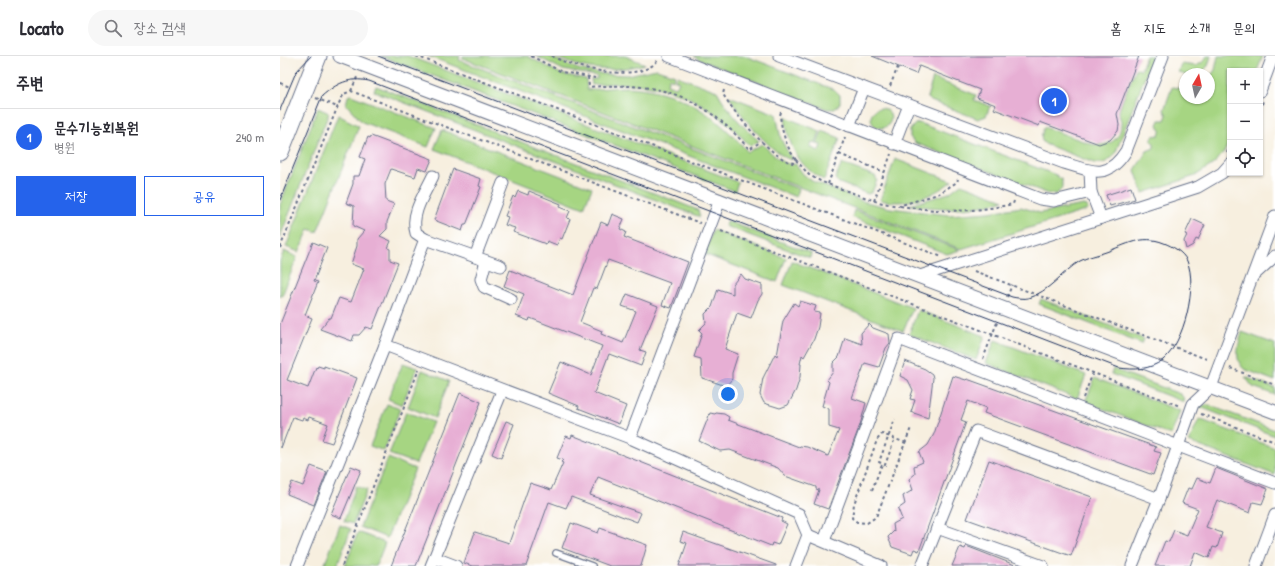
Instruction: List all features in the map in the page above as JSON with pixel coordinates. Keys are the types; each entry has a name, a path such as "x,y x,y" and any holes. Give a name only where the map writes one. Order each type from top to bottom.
{"main road":[{"path":"280,152 318,56"}],"street":[{"path":"340,56 1275,412"},
{"path":"669,56 1040,199 1054,201 1090,192"},
{"path":"779,56 1064,163 1090,171 1111,170 1119,162 1126,151 1163,56"},
{"path":"1263,83 1273,56"},
{"path":"849,126 864,88"},
{"path":"894,144 909,105"},
{"path":"920,276 1198,187 1216,177 1227,167"},
{"path":"1090,171 1090,192 1101,218"},
{"path":"433,176 416,213 414,225 416,233 425,239 501,266"},
{"path":"475,257 502,183"},
{"path":"630,438 720,200"},
{"path":"1132,566 1193,404 1211,388 1275,216"},
{"path":"297,566 385,345 425,239"},
{"path":"1251,278 1275,256"},
{"path":"486,261 481,279 484,287 511,299"},
{"path":"824,541 900,339 1275,483"},
{"path":"385,345 502,391 630,438 799,514 808,535 796,566"},
{"path":"456,566 433,562 502,391"},
{"path":"922,566 976,431 1158,499"},
{"path":"1256,566 1275,515"},
{"path":"936,528 1043,566"},
{"path":"808,535 881,566"}],"lane":[{"path":"556,553 592,566"}],"path":[{"path":"416,56 803,202 957,264 1275,385"},
{"path":"531,56 562,72 588,78 595,78"},
{"path":"552,56 569,64 588,70 617,72 651,66 661,56"},
{"path":"886,96 898,67"},
{"path":"588,78 589,87 626,85 671,92 696,103 705,109 749,149 762,141"},
{"path":"728,79 723,94 739,117 778,155 788,162 793,162 796,160"},
{"path":"280,248 340,101 344,94 351,91 1275,442"},
{"path":"785,101 780,115 788,148 809,175 828,184 874,201 898,206 949,212 989,209 1013,204 1019,191"},
{"path":"828,184 849,126"},
{"path":"874,201 894,144"},
{"path":"839,154 884,172"},
{"path":"898,206 927,198 947,189 956,182 962,169"},
{"path":"979,369 993,334"},
{"path":"342,566 423,359"},
{"path":"1079,408 1093,373"},
{"path":"882,464 879,462 895,419"},
{"path":"906,442 882,434 877,440 854,504 852,518 857,522 868,523 876,517 906,442 911,428"},
{"path":"872,490 882,464 885,465 895,438"}],"green space":[{"path":"381,56 408,56 738,182 735,191"},
{"path":"428,56 460,56 459,60 799,189 796,197"},
{"path":"463,56 527,56 561,74 586,79 587,90 627,87 646,89 679,98 709,115 735,138 748,152 762,144 773,155 782,161 796,164 803,174 812,181 862,201 890,208 949,215 989,212 1021,207 1040,213 1083,205 1087,206 1088,210 961,249 462,58"},
{"path":"536,56 548,56 578,69 604,74 627,75 657,69 675,75 673,80 669,78 667,84 676,87 679,82 675,80 677,76 717,91 736,118 759,141 750,146 733,128 716,114 698,102 679,94 660,88 639,84 592,85 591,79 597,79 597,76 563,70"},
{"path":"555,56 625,56 645,64 633,67 599,69 577,65"},
{"path":"694,56 745,56 835,90 840,95 840,103 835,109 827,109 698,59"},
{"path":"1146,56 1153,56 1115,154 1111,159 1103,163 1094,163 1043,142 1042,136 1044,127 1091,144 1107,144 1115,139 1120,131 1121,124 1119,113 1121,104 1136,68 1141,70"},
{"path":"1207,56 1211,56 1206,68 1180,68 1181,64 1196,66 1204,61"},
{"path":"1218,56 1263,56 1258,68 1227,68 1227,146 1215,163 1195,176 1143,193 1135,170 1147,151 1154,148 1154,143 1151,141 1153,136 1159,135 1161,130 1157,125 1159,120 1165,120 1167,115 1164,110 1172,87 1179,88 1179,104 1215,104 1215,70"},
{"path":"933,78 976,95 974,100 990,106 986,116 978,119 931,101 927,97"},
{"path":"376,86 698,210 700,217 374,91"},
{"path":"351,95 436,128 428,147 362,122 346,104 348,96"},
{"path":"729,96 776,114 781,139 792,160 784,157 776,151 757,133 740,113"},
{"path":"318,108 329,113 280,237 280,205"},
{"path":"881,108 888,111 891,118 888,125 881,128 874,125 871,118 874,111"},
{"path":"338,115 359,126 317,232 309,229 299,252 286,247"},
{"path":"785,117 820,131 816,143 812,142 810,147 819,151 821,145 817,144 822,131 840,138 824,180 807,168 796,154 786,127"},
{"path":"919,123 1056,175 1062,180 1062,188 1057,194 1049,194 915,143 910,137 910,130 915,124"},
{"path":"442,130 592,188 584,208 434,149"},
{"path":"895,159 952,181 935,192 918,199 900,202 880,200"},
{"path":"842,164 875,176 877,180 872,192 868,194 837,182 835,178"},
{"path":"961,184 1004,200 992,204 957,208 910,205 949,193"},
{"path":"854,210 960,250 947,254 852,217"},
{"path":"727,221 811,253 810,258 725,226"},
{"path":"713,230 786,258 777,282 704,254"},
{"path":"284,251 297,257 282,296 280,296 280,261"},
{"path":"792,261 913,308 903,331 783,285"},
{"path":"1041,299 1144,339 1142,344 1039,304"},
{"path":"918,310 985,336 976,360 909,334"},
{"path":"1242,332 1275,344 1275,381 1244,369 1241,365 1238,356 1238,346"},
{"path":"995,340 1086,375 1077,399 986,363"},
{"path":"403,363 417,368 402,405 388,399"},
{"path":"1113,369 1180,394 1183,397 1184,402 1111,374"},
{"path":"422,370 449,381 435,418 408,407"},
{"path":"1245,377 1275,388 1275,395 1253,387"},
{"path":"1095,378 1180,411 1171,435 1085,402"},
{"path":"387,404 400,409 384,451 370,446"},
{"path":"1202,405 1208,405 1275,430 1275,436 1200,407"},
{"path":"406,412 433,422 416,464 389,454"},
{"path":"1199,419 1275,448 1275,475 1189,442"},
{"path":"388,458 415,469 387,538 360,527"},
{"path":"356,486 367,490 353,524 344,521"},
{"path":"340,525 351,529 337,566 324,566"},
{"path":"358,532 385,543 376,566 345,566"}],"building":[{"path":"872,56 1139,56 1117,114 1119,125 1118,131 1110,140 1099,144 1040,122 1039,126 994,109 996,105 977,98 980,90 919,66 916,74"},
{"path":"371,136 432,159 427,171 418,168 415,177 391,169 385,184 386,201 394,204 387,222 387,229 380,236 391,241 388,248 390,249 390,260 398,263 372,329 366,327 359,335 354,335 352,341 320,329 329,318 331,318 339,298 351,302 364,269 351,264 357,246 357,239 364,231 353,226 354,206 346,203 353,184 353,176 359,176 365,159 360,157 368,137 370,138"},
{"path":"453,169 481,179 479,186 481,187 466,225 464,225 462,231 434,220"},
{"path":"1131,187 1135,199 1110,206 1106,195"},
{"path":"518,191 528,195 529,191 561,204 560,207 570,211 567,218 570,219 562,239 560,238 557,245 547,241 546,244 513,232 515,228 505,225 508,217 505,216 513,196 515,198"},
{"path":"612,214 624,219 620,229 626,232 624,237 688,262 671,308 662,305 670,283 608,260 597,289 593,288 580,322 602,331 601,334 623,343 636,311 622,306 627,294 658,306 640,350 646,352 641,366 609,354 594,393 626,406 619,424 578,408 579,406 548,393 561,362 591,375 602,346 530,318 529,321 516,316 524,294 504,286 510,270 573,295 601,222 608,225"},
{"path":"1192,219 1205,225 1198,240 1196,239 1193,245 1186,249 1184,241 1187,235 1185,234"},
{"path":"313,242 327,248 314,281 318,282 305,315 312,318 287,380 308,388 316,367 317,368 318,366 324,368 324,366 357,378 332,443 322,440 328,424 309,417 308,420 303,418 302,420 293,417 281,448 280,324"},
{"path":"741,274 745,279 762,285 762,294 751,318 737,313 725,349 738,354 732,373 732,379 726,386 702,378 701,359 694,357 702,333 699,330 706,323 705,314 712,307 718,289 733,294 733,284"},
{"path":"800,301 816,306 814,312 820,313 818,327 814,339 804,357 802,355 800,377 796,390 788,405 780,408 764,403 760,395 763,378 775,354 777,356 783,321 794,303 798,306"},
{"path":"869,324 873,328 889,334 890,343 886,348 879,367 865,363 852,398 866,403 860,425 828,509 814,504 819,490 816,489 816,487 785,476 778,468 730,450 720,451 699,441 710,413 716,413 724,414 729,417 728,420 799,447 807,447 828,456 839,430 829,427 829,409 822,406 829,382 827,380 833,372 833,363 839,357 845,338 862,344 861,333"},
{"path":"905,361 925,369 932,374 933,378 928,418 911,412 915,400 910,399 913,390 908,380 900,376"},
{"path":"953,376 967,379 1156,447 1154,451 1161,453 1153,475 984,413 986,408 968,401 961,420 966,422 919,551 914,549 912,554 892,547 888,537 894,531 893,524 902,519 898,509 905,504 903,496 913,490 909,479 915,474 914,466 923,462 919,452 928,445 934,434"},
{"path":"460,393 481,402 416,566 391,566"},
{"path":"506,421 514,424 501,458 492,454"},
{"path":"572,435 782,518 781,521 787,524 778,545 772,543 771,546 598,477 590,495 641,513 637,522 571,497 566,508 549,502 526,566 472,566 464,563 475,532 509,543 530,483 551,490 563,463 561,462 563,460 557,458 566,436 571,438"},
{"path":"989,460 1092,497 1071,556 967,519"},
{"path":"311,466 327,472 314,505 287,494 292,482 303,486"},
{"path":"351,466 361,470 341,518 331,514"},
{"path":"1216,468 1268,489 1262,504 1253,502 1250,513 1217,500 1206,527 1222,533 1217,548 1213,547 1209,558 1195,552 1190,566 1155,566 1165,541 1169,542 1174,530 1187,535 1198,509 1182,503 1188,488 1192,489 1197,478 1210,483"},
{"path":"571,523 598,533 600,528 647,545 641,566 610,566 562,548"},
{"path":"683,532 776,566 679,566 687,543 680,541"},
{"path":"966,546 1015,566 952,566 960,547 965,549"}],"tram line":[{"path":"280,110 296,72 311,56"},
{"path":"280,200 322,96 338,84 362,80 369,81 1119,368 1142,368 1152,366 1163,360 1171,352 1183,328 1190,299 1190,272 1187,261 1183,255 1164,243 1141,240 1086,258 1073,266 1049,287 1036,295 1028,298 1012,297 378,56"}],"place":[{"name":"문수기능회복원","path":"1054,101"}]}
